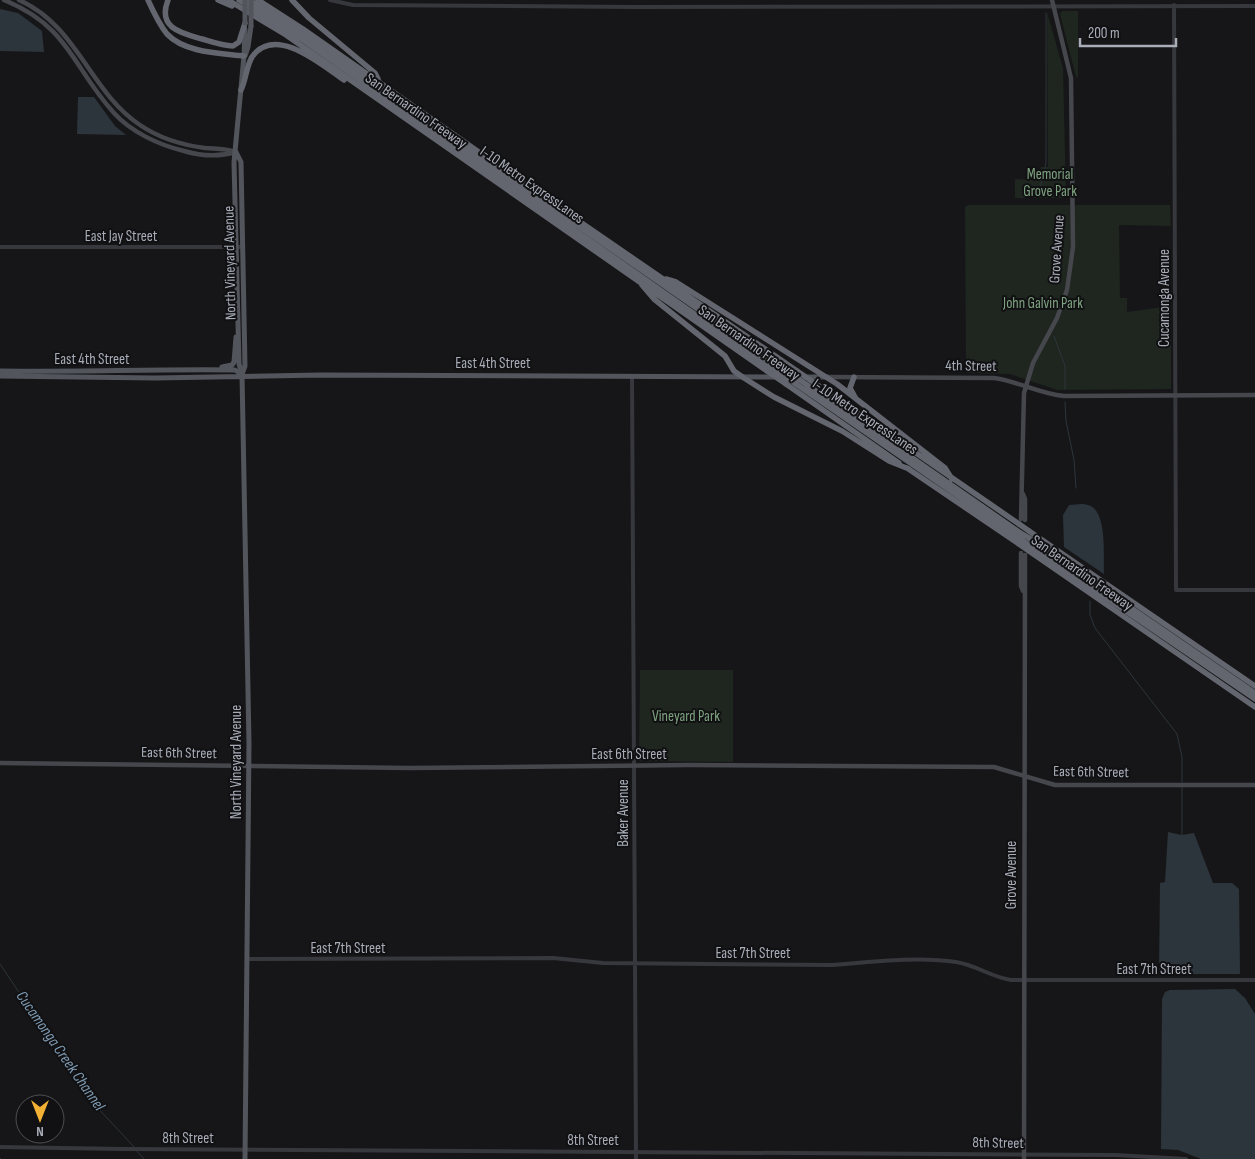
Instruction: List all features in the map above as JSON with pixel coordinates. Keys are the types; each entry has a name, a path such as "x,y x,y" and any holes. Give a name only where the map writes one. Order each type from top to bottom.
{"highway":[{"path":"148,0 164,30 177,42 200,49 244,56"},
{"path":"168,0 165,13 168,24 176,31 189,35 233,46 239,42 248,24"},
{"path":"218,0 256,16"},
{"name":"San Bernardino Freeway","path":"228,0 256,16 366,91 909,469 1019,538 1027,549 1255,707"},
{"name":"I-10 Metro ExpressLanes","path":"239,0 293,33 776,371 1019,538"},
{"name":"I-10 Metro ExpressLanes","path":"248,0 298,31 807,385 1019,538 1027,549 1173,643 1255,699"},
{"name":"San Bernardino Freeway","path":"258,0 379,81 952,479 1022,521 1029,531 1255,686"},
{"path":"292,0 309,18 375,73 379,81"},
{"path":"241,90 253,56 262,48 278,44 297,50 348,84 366,91"},
{"path":"662,278 676,282 827,377 945,468 952,479"},
{"path":"639,281 647,293 725,356 734,371 744,378 774,397 842,431 889,461 909,469"},
{"path":"854,378 850,390 862,403"},
{"name":"I-10 Metro ExpressLanes","path":"1027,549 1255,692"},
{"path":"1173,643 1208,674"}],"main road":[{"path":"4,0 26,10 52,29 69,49 98,94 115,115 143,135 168,147 192,154 226,156 236,152"},
{"path":"19,0 44,14 58,27 76,49 115,105 140,126 182,144 226,149 236,152"},
{"name":"North Vineyard Avenue","path":"245,1159 249,765 242,374 239,364 236,292 234,162 244,56 248,47 248,0"},
{"name":"Grove Avenue","path":"1022,521 1023,408 1026,387 1033,363 1057,318 1067,290 1071,266 1071,78 1052,0"},
{"name":"North Vineyard Avenue","path":"236,152 241,162 245,366 242,374"},
{"path":"236,292 239,298 241,319 244,324"},
{"path":"177,369 232,365 238,332"},
{"name":"East 4th Street","path":"0,371 127,372 177,369 234,370 242,374"},
{"name":"East 4th Street","path":"0,376 161,378 242,374 744,378"},
{"name":"4th Street","path":"744,378 994,378 1044,393 1066,396 1255,395"},
{"name":"Grove Avenue","path":"1024,1157 1023,591 1021,586 1027,549"},
{"name":"East 6th Street","path":"0,763 410,768 634,766 994,767 1055,785 1255,785"}],"street":[{"path":"330,0 353,5 502,7 1255,6"},
{"name":"Cucamonga Avenue","path":"1174,5 1176,590 1255,590"},
{"name":"East Jay Street","path":"0,247 242,247"},
{"name":"Baker Avenue","path":"632,377 636,1159"},
{"name":"East 7th Street","path":"247,958 553,958 634,964 832,965 862,961 948,961 966,964 1001,979 1255,980"},
{"name":"8th Street","path":"0,1147 122,1150 636,1151 1024,1157 1169,1156 1186,1159"}],"green space":[{"path":"1062,11 1078,11 1078,77 1076,77 1060,14"},
{"name":"Memorial Grove Park","path":"1047,12 1063,68 1066,198 1015,198 1015,179 1032,180 1041,167 1048,167"},
{"name":"John Galvin Park","path":"968,205 1170,205 1171,226 1119,225 1120,298 1127,298 1127,312 1171,306 1171,389 1057,390 1010,374 966,373 965,207"},
{"name":"Vineyard Park","path":"640,670 733,670 733,762 639,761"}],"shaded area":[{"path":"0,9 18,13 42,31 44,52 0,51"},
{"path":"78,97 94,97 115,126 126,135 77,134"},
{"path":"1069,505 1088,505 1099,516 1104,546 1104,574 1064,547 1063,515"},
{"path":"1168,832 1182,835 1194,833 1213,883 1232,883 1239,889 1240,974 1159,974 1160,883 1165,882"},
{"path":"1235,989 1245,998 1255,1014 1255,1159 1201,1159 1178,1150 1161,1149 1162,999 1165,992 1170,990"}],"waterway":[{"path":"1038,197 1046,163 1046,13"},
{"path":"1054,336 1065,366 1065,389"},
{"path":"1065,402 1066,421 1074,460 1076,488"},
{"path":"1090,601 1090,615 1095,628 1177,734 1182,757 1182,835"},
{"name":"Cucamonga Creek Channel","path":"0,964 95,1105 134,1147"},
{"name":"Cucamonga Creek Channel","path":"136,1150 144,1159"}]}
